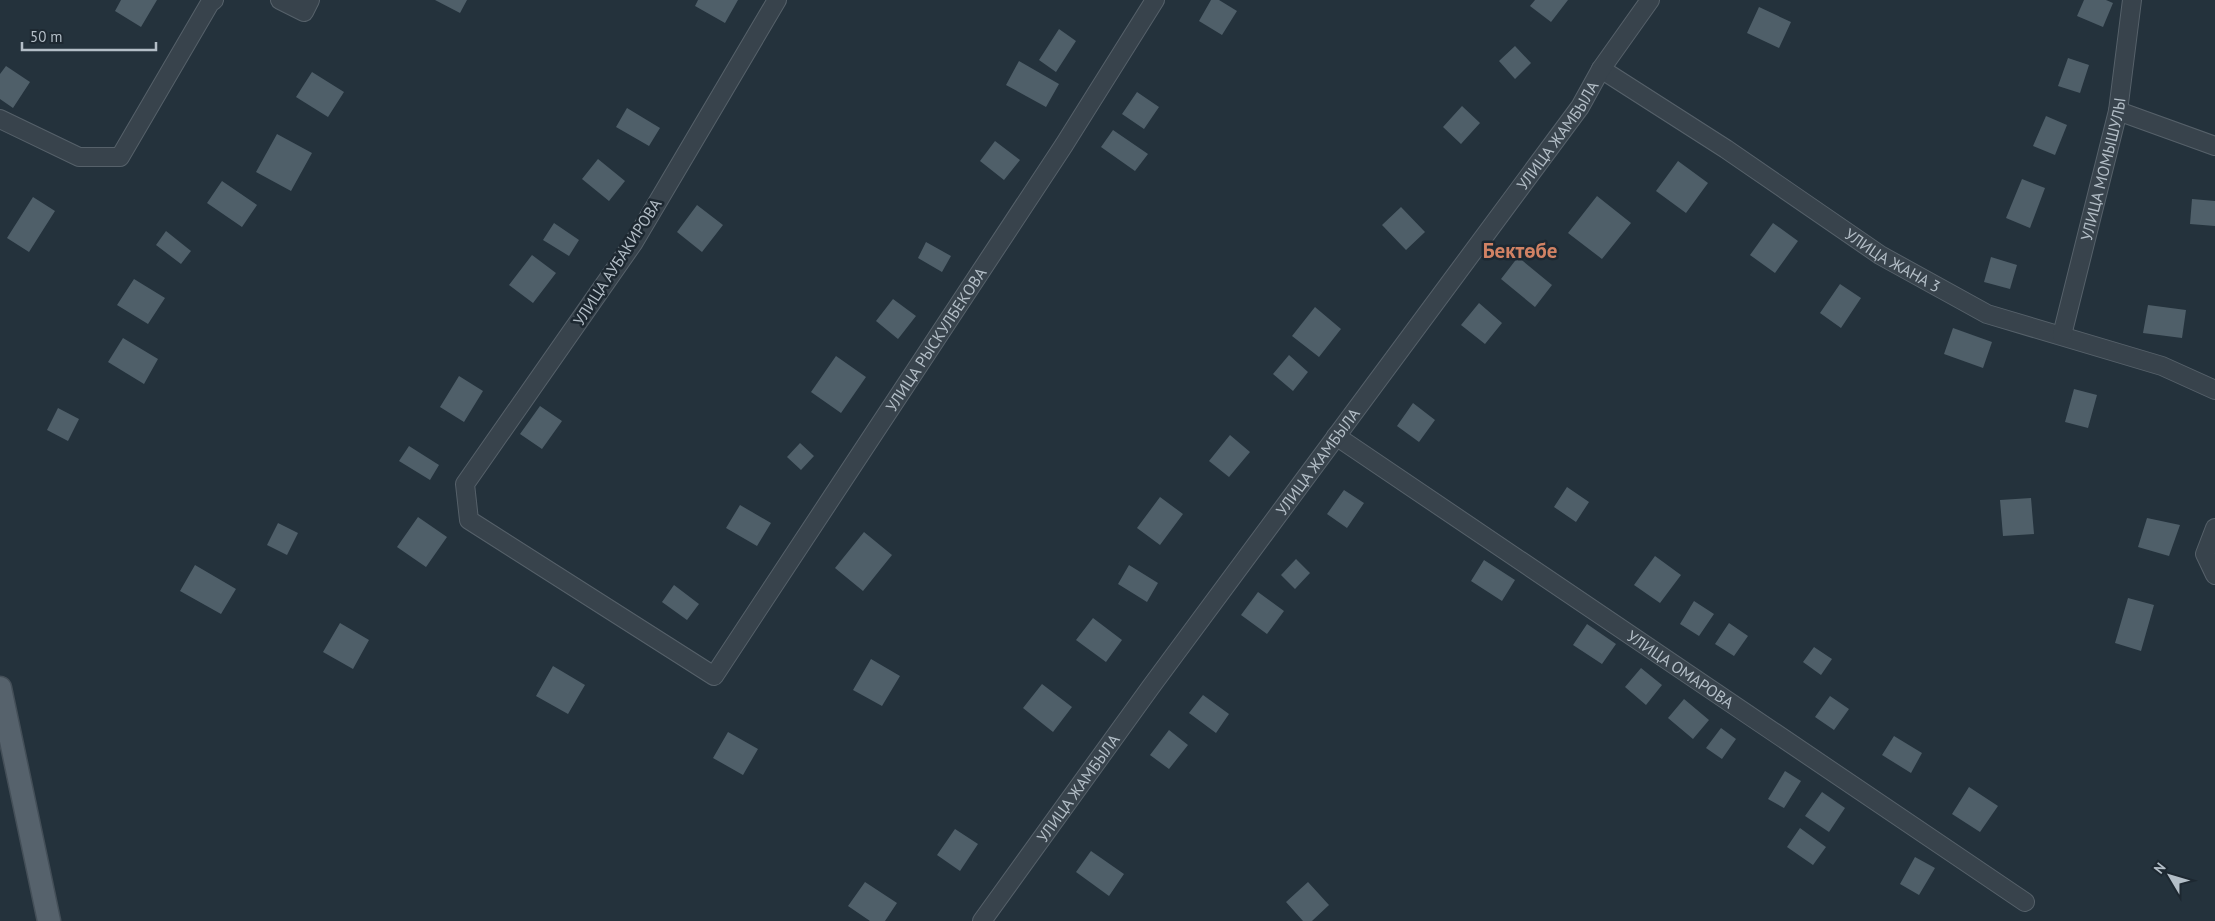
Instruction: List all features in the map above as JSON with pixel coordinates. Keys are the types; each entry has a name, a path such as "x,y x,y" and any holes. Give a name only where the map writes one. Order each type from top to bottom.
{"main road":[{"path":"0,688 49,921"}],"street":[{"path":"0,118 79,157 120,157 210,3 214,0"},
{"path":"280,0 304,12 310,0"},
{"name":"УЛИЦА АУБАКИРОВА","path":"714,676 469,520 464,484 634,242 777,0"},
{"name":"УЛИЦА РЫСКУЛБЕКОВА","path":"714,676 1064,145 1155,0"},
{"name":"УЛИЦА ЖАМБЫЛА","path":"982,921 1150,688 1580,107 1600,70 1650,0"},
{"name":"УЛИЦА МОМЫШУЛЫ","path":"2062,335 2118,111 2132,0"},
{"name":"УЛИЦА ЖАНА 3","path":"1600,70 1726,149 1880,255 1987,314 2162,366 2215,390"},
{"path":"2118,111 2215,146"},
{"name":"УЛИЦА ОМАРОВА","path":"1336,436 2025,902"},
{"path":"2215,528 2205,554 2215,575"}],"building":[{"path":"121,0 157,0 141,27 115,11"},
{"path":"435,0 467,0 460,13"},
{"path":"698,0 738,0 725,23 695,6"},
{"path":"1211,0 1219,0 1237,11 1222,35 1199,21"},
{"path":"1535,0 1568,0 1551,22 1530,6"},
{"path":"2084,0 2106,0 2113,3 2103,27 2077,16"},
{"path":"1759,7 1791,22 1779,48 1747,33"},
{"path":"1059,29 1076,41 1056,72 1039,60"},
{"path":"1515,46 1531,63 1515,79 1499,61"},
{"path":"2068,58 2089,65 2080,93 2058,86"},
{"path":"1019,61 1059,84 1046,107 1006,85"},
{"path":"6,66 30,82 13,108 0,99 0,74"},
{"path":"312,72 344,92 328,117 296,97"},
{"path":"1137,92 1159,107 1144,129 1122,114"},
{"path":"1462,106 1480,123 1461,144 1443,127"},
{"path":"627,108 660,128 649,146 616,127"},
{"path":"2046,116 2067,125 2055,155 2033,146"},
{"path":"1113,130 1148,154 1135,171 1101,147"},
{"path":"277,134 312,153 291,191 256,172"},
{"path":"995,141 1020,160 1004,180 980,161"},
{"path":"598,159 625,181 609,201 582,179"},
{"path":"1678,161 1708,183 1686,213 1656,191"},
{"path":"2022,179 2045,188 2030,228 2006,218"},
{"path":"222,181 257,205 242,227 207,203"},
{"path":"1597,196 1631,223 1602,259 1568,233"},
{"path":"33,197 55,211 29,252 7,238"},
{"path":"2192,199 2215,201 2215,226 2190,224"},
{"path":"697,205 723,225 702,252 677,232"},
{"path":"1401,207 1425,232 1406,250 1382,225"},
{"path":"554,223 579,240 569,256 543,240"},
{"path":"1773,223 1798,241 1775,273 1750,255"},
{"path":"166,231 191,251 181,264 156,245"},
{"path":"926,242 951,256 942,272 918,258"},
{"path":"532,255 556,273 533,303 509,285"},
{"path":"1518,257 1552,285 1535,307 1501,279"},
{"path":"1991,257 2017,265 2010,289 1984,282"},
{"path":"134,279 165,298 148,324 117,305"},
{"path":"1840,284 1861,298 1841,328 1820,313"},
{"path":"893,299 916,316 898,339 876,321"},
{"path":"1479,303 1502,323 1485,344 1461,325"},
{"path":"2148,305 2186,310 2182,338 2143,333"},
{"path":"1315,307 1341,329 1319,357 1292,336"},
{"path":"1953,328 1992,342 1983,368 1944,354"},
{"path":"123,338 158,359 144,384 108,362"},
{"path":"1289,355 1308,372 1293,391 1273,374"},
{"path":"836,356 866,377 841,413 811,392"},
{"path":"459,376 483,391 464,422 440,407"},
{"path":"2074,389 2097,395 2088,428 2065,422"},
{"path":"1413,403 1435,420 1419,442 1397,426"},
{"path":"540,406 562,421 542,449 520,434"},
{"path":"58,408 79,419 68,441 47,430"},
{"path":"1230,435 1250,452 1229,477 1209,461"},
{"path":"800,443 814,456 801,470 787,457"},
{"path":"409,446 439,465 430,480 399,461"},
{"path":"1567,487 1589,502 1576,522 1554,507"},
{"path":"1344,490 1364,503 1347,528 1327,514"},
{"path":"1160,497 1183,514 1160,545 1137,528"},
{"path":"2031,498 2034,534 2003,536 2000,500"},
{"path":"740,505 771,523 757,546 726,528"},
{"path":"418,517 447,537 426,567 397,547"},
{"path":"2147,518 2180,525 2169,556 2138,547"},
{"path":"278,523 298,533 287,555 267,545"},
{"path":"864,532 892,555 863,591 835,568"},
{"path":"1655,556 1681,575 1660,603 1634,585"},
{"path":"1296,559 1310,573 1295,589 1281,575"},
{"path":"1484,560 1515,580 1502,601 1471,581"},
{"path":"195,565 236,589 221,614 180,591"},
{"path":"1129,565 1158,583 1147,602 1118,584"},
{"path":"674,585 699,604 687,620 662,602"},
{"path":"1258,592 1284,611 1267,634 1241,615"},
{"path":"2128,598 2154,605 2141,651 2115,643"},
{"path":"1694,601 1714,614 1699,636 1680,624"},
{"path":"1093,618 1122,640 1106,662 1076,640"},
{"path":"340,623 369,640 353,669 323,652"},
{"path":"1729,623 1748,636 1734,656 1715,644"},
{"path":"1587,624 1616,644 1602,664 1573,645"},
{"path":"1814,647 1832,659 1821,675 1803,662"},
{"path":"871,659 900,676 882,706 853,690"},
{"path":"553,666 585,685 568,714 536,696"},
{"path":"1641,668 1662,685 1646,705 1625,687"},
{"path":"1042,684 1072,707 1053,732 1023,708"},
{"path":"1203,695 1229,714 1216,733 1189,713"},
{"path":"1830,696 1849,709 1834,730 1815,717"},
{"path":"1684,699 1709,720 1693,739 1668,718"},
{"path":"1721,728 1736,739 1722,759 1706,748"},
{"path":"1169,730 1188,745 1169,769 1150,755"},
{"path":"728,732 758,749 743,775 713,758"},
{"path":"1894,736 1922,753 1911,773 1882,755"},
{"path":"1785,771 1801,781 1784,808 1768,799"},
{"path":"1969,787 1998,806 1980,832 1952,814"},
{"path":"1822,792 1845,808 1829,832 1805,816"},
{"path":"1800,828 1826,847 1813,865 1787,847"},
{"path":"955,829 978,844 960,871 937,855"},
{"path":"1091,851 1124,874 1109,896 1076,872"},
{"path":"1915,857 1935,868 1919,895 1900,884"},
{"path":"865,882 897,903 885,921 870,921 848,906"},
{"path":"1308,882 1329,905 1312,921 1303,921 1286,902"}],"district":[{"name":"Бектөбе","path":"1520,250"}]}
